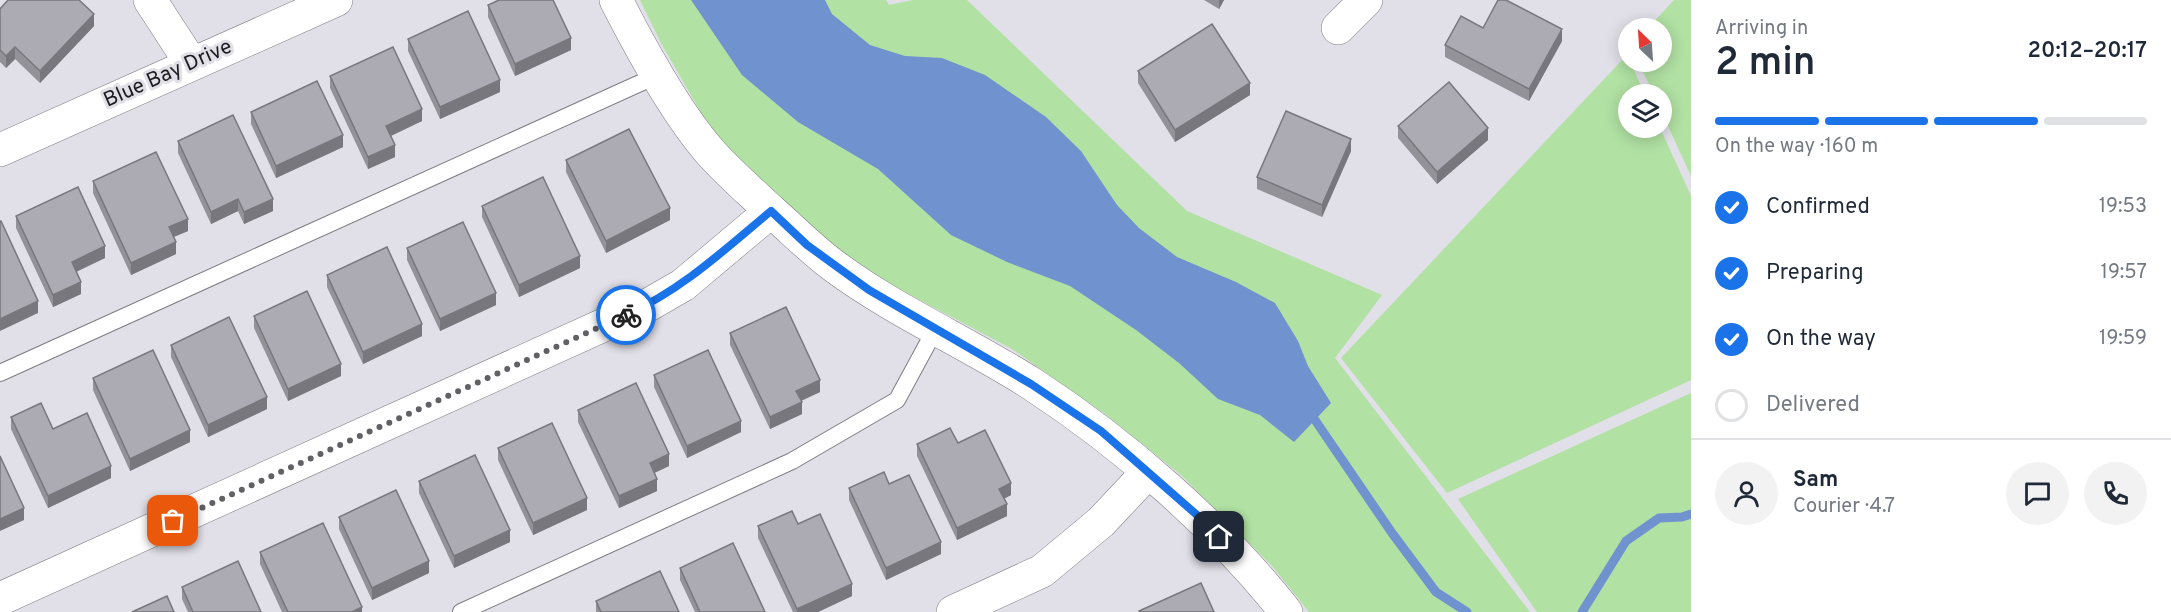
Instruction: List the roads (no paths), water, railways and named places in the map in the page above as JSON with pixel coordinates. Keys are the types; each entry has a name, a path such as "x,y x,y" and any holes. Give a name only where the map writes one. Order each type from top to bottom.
{"street":[{"path":"150,0 191,63"},
{"name":"Blue Bay Drive","path":"4,140 336,0"},
{"path":"616,0 635,38 686,119 710,152 807,245 869,290 1040,389 1101,431 1205,522 1286,612"},
{"path":"1338,28 1366,0"},
{"path":"0,599 650,304 682,285 771,211"},
{"path":"953,612 1042,571 1101,522 1148,472"}],"lane":[{"path":"0,373 658,75"},
{"path":"460,612 792,461 897,399 936,328"}],"water":[{"path":"691,0 825,0 832,14 870,45 905,56 942,58 985,75 1046,117 1081,151 1117,205 1139,228 1177,257 1236,282 1275,303 1298,341 1308,366 1331,403 1294,442 1260,415 1218,399 1179,363 1136,330 1070,286 1007,262 951,235 878,169 798,122 742,75"}],"waterway":[{"path":"1315,420 1392,533 1436,592 1467,612"},
{"path":"1582,612 1626,541 1659,518 1682,517 1691,514"}]}
